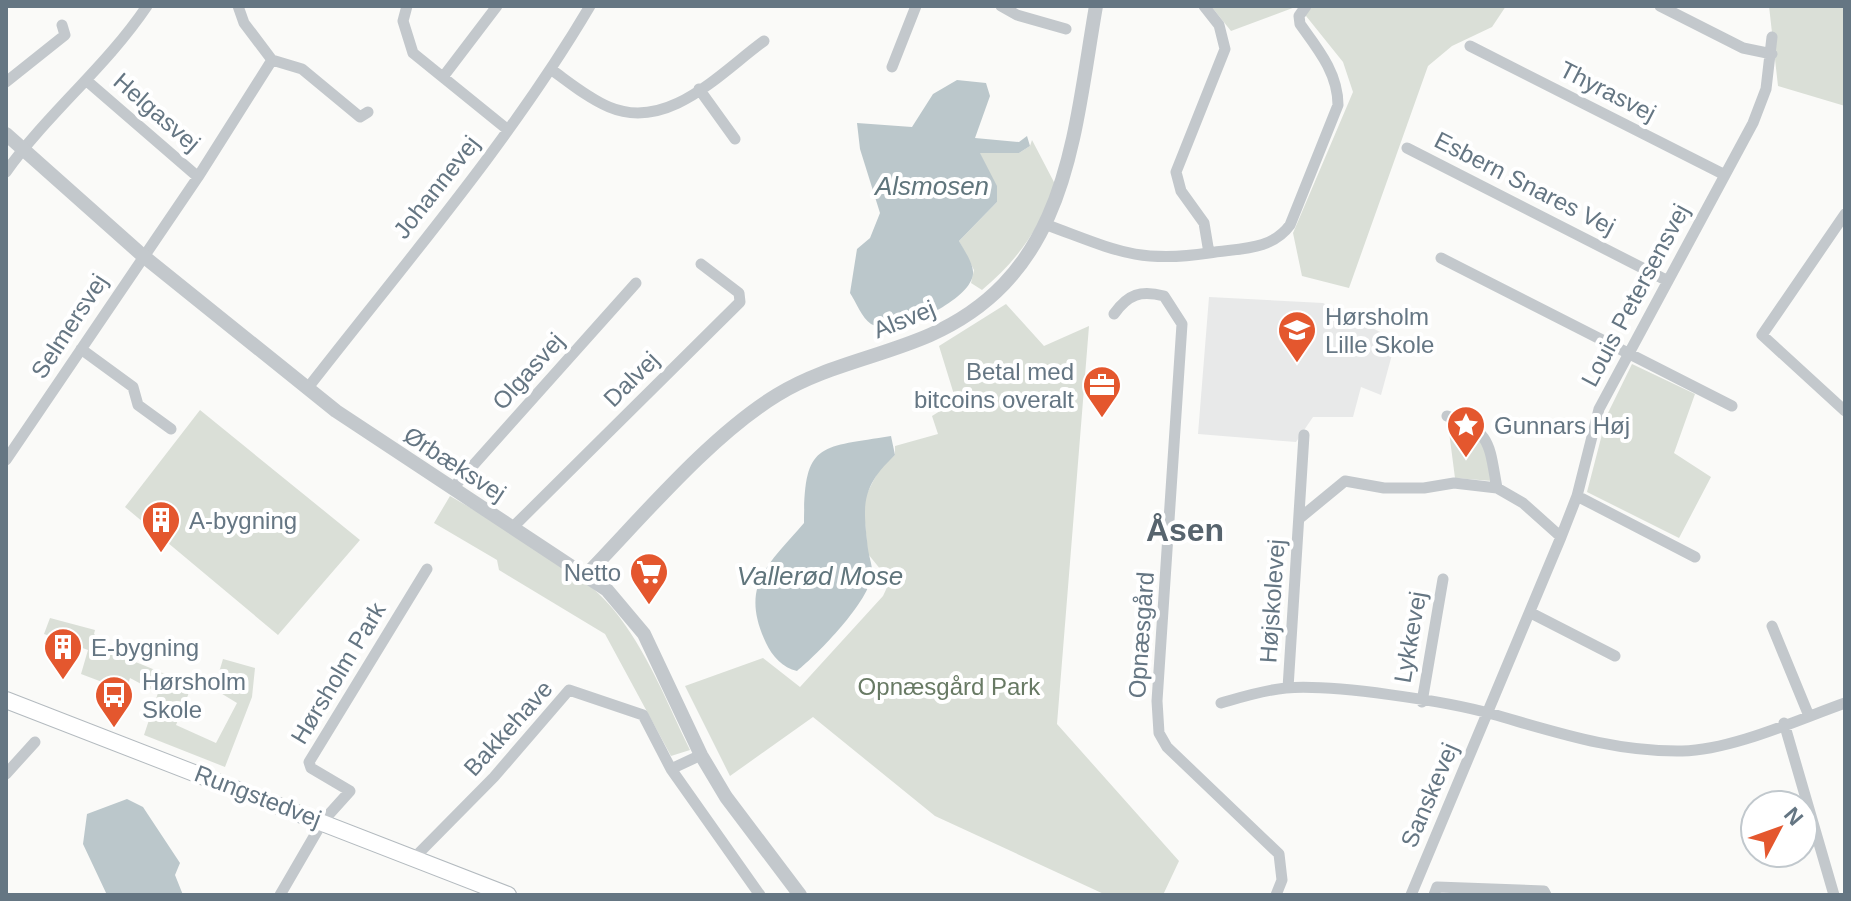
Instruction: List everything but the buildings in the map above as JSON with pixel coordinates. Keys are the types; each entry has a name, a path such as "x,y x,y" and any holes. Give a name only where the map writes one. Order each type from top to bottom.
{"main road":[{"name":"Rungstedvej","path":"6,700 508,895"}],"street":[{"path":"6,172 22,150 87,81 147,6"},
{"path":"238,6 244,23 272,60 302,69 360,117 368,112"},
{"path":"407,6 403,21 413,53 508,130"},
{"path":"443,77 497,6"},
{"name":"Johannevej","path":"307,389 508,130 552,70 590,6"},
{"path":"892,67 916,6"},
{"path":"1001,6 1017,15 1066,29"},
{"name":"Alsvej","path":"587,574 749,414 796,383 919,340 958,321 1013,275 1047,225 1070,156 1096,6"},
{"path":"1204,6 1219,25 1225,49 1176,172 1181,191 1204,223 1209,253"},
{"path":"1047,225 1132,256 1150,259 1268,244 1281,236 1290,225 1338,105 1338,89 1332,73 1300,24 1299,16 1306,6"},
{"path":"1660,6 1743,48 1772,54"},
{"path":"6,82 65,35 62,25"},
{"name":"Louis Petersensvej","path":"1488,712 1577,496 1599,409 1753,123 1766,89 1772,37"},
{"path":"552,70 606,106 632,113 670,108 764,41"},
{"name":"Thyrasvej","path":"1470,46 1725,175"},
{"name":"Helgasvej","path":"142,255 198,177 272,60"},
{"name":"Helgasvej","path":"87,81 198,177"},
{"path":"699,89 735,139"},
{"name":"Ørbæksvej","path":"6,134 142,255 307,389 607,590 644,634 701,755 753,837 800,895"},
{"name":"Esbern Snares Vej","path":"1407,148 1666,280"},
{"path":"1845,214 1762,335 1845,411"},
{"name":"Selmersvej","path":"6,460 142,255"},
{"path":"1441,258 1732,406"},
{"name":"Dalvej","path":"513,527 740,302 739,293 701,264"},
{"name":"Olgasvej","path":"452,489 636,283"},
{"name":"Opnæsgård","path":"1114,314 1123,300 1148,292 1164,296 1182,324 1157,701 1159,733 1167,747 1279,854 1282,880 1276,895"},
{"path":"81,349 133,387 138,405 171,429"},
{"path":"1447,416 1474,425 1483,433 1497,488"},
{"name":"Højskolevej","path":"1288,688 1304,435"},
{"name":"Højskolevej","path":"1300,518 1345,481 1384,488 1424,488 1454,483 1497,488 1523,503 1561,537"},
{"path":"1577,496 1695,557"},
{"name":"Hørsholm Park","path":"323,821 350,791 311,768 309,762 427,569"},
{"name":"Lykkevej","path":"1422,702 1443,579"},
{"path":"1531,613 1615,656"},
{"path":"1772,626 1809,716"},
{"path":"1221,703 1288,688 1488,712 1588,743 1636,750 1686,751 1716,747 1845,703"},
{"name":"Bakkehave","path":"415,857 494,777 569,690 643,715 671,769 760,895"},
{"name":"Sanskevej","path":"1411,895 1488,712"},
{"path":"1784,723 1834,895"},
{"path":"6,774 35,742"},
{"path":"671,769 701,755"},
{"path":"280,895 323,821"},
{"path":"1434,895 1437,887 1544,891 1546,895"}],"shaded area":[{"name":"Hørsholm Lille Skole","path":"1209,297 1323,303 1396,340 1381,395 1361,387 1353,417 1313,417 1296,442 1198,434"}],"green space":[{"path":"1211,6 1298,6 1231,31"},
{"path":"1298,6 1506,6 1492,27 1452,46 1428,66 1349,288 1302,276 1293,233 1353,92 1343,62"},
{"path":"1769,6 1845,6 1845,106 1778,86"},
{"path":"1032,140 1056,186 1026,243 1006,268 982,290 971,283 974,270 959,241 997,202 996,186 979,152 1019,153 1030,146"},
{"name":"Opnæsgård Park","path":"1006,304 1044,346 1089,326 1057,724 1179,861 1163,895 1106,895 935,816 813,717 730,776 685,686 763,658 800,687 883,596 890,581 868,554 863,501 880,468 895,455 895,446 938,434 932,416 956,401 939,346"},
{"path":"1632,364 1695,394 1674,453 1711,477 1679,538 1587,492 1607,415"},
{"path":"200,410 360,540 278,635 125,507"},
{"path":"1448,424 1470,432 1481,442 1492,481 1455,478"},
{"path":"450,496 537,547 598,593 636,642 690,750 671,756 605,634 499,570 497,560 434,523"},
{"path":"50,618 95,630 94,634 116,654 192,685 176,725 216,743 237,703 214,689 223,659 255,668 252,697 225,767 144,735 158,693 130,678 126,691 81,674 88,650 44,634"}],"water":[{"name":"Alsmosen","path":"957,80 986,83 990,96 975,138 1019,142 1027,136 1030,146 1019,153 980,153 997,186 997,202 959,241 972,266 969,284 945,305 912,321 896,326 871,324 850,293 857,249 870,238 880,213 860,149 857,123 912,127 933,94"},
{"name":"Vallerød Mose","path":"891,436 895,455 875,477 866,498 865,520 872,571 869,585 853,612 829,640 797,671 792,669 771,652 758,623 755,606 761,577 804,523 807,477 812,463 820,454 831,447"},
{"path":"127,799 143,807 180,863 175,875 183,895 107,895 83,844 87,814"}],"place":[{"name":"Hørsholm Lille Skole","path":"1297,364"},
{"name":"Betal med bitcoins overalt","path":"1102,419"},
{"name":"Gunnars Høj","path":"1466,459"},
{"name":"A-bygning","path":"161,554"},
{"name":"Netto","path":"649,606"},
{"name":"E-bygning","path":"63,681"},
{"name":"Hørsholm Skole","path":"114,729"}],"district":[{"name":"Åsen","path":"1185,530"}]}
